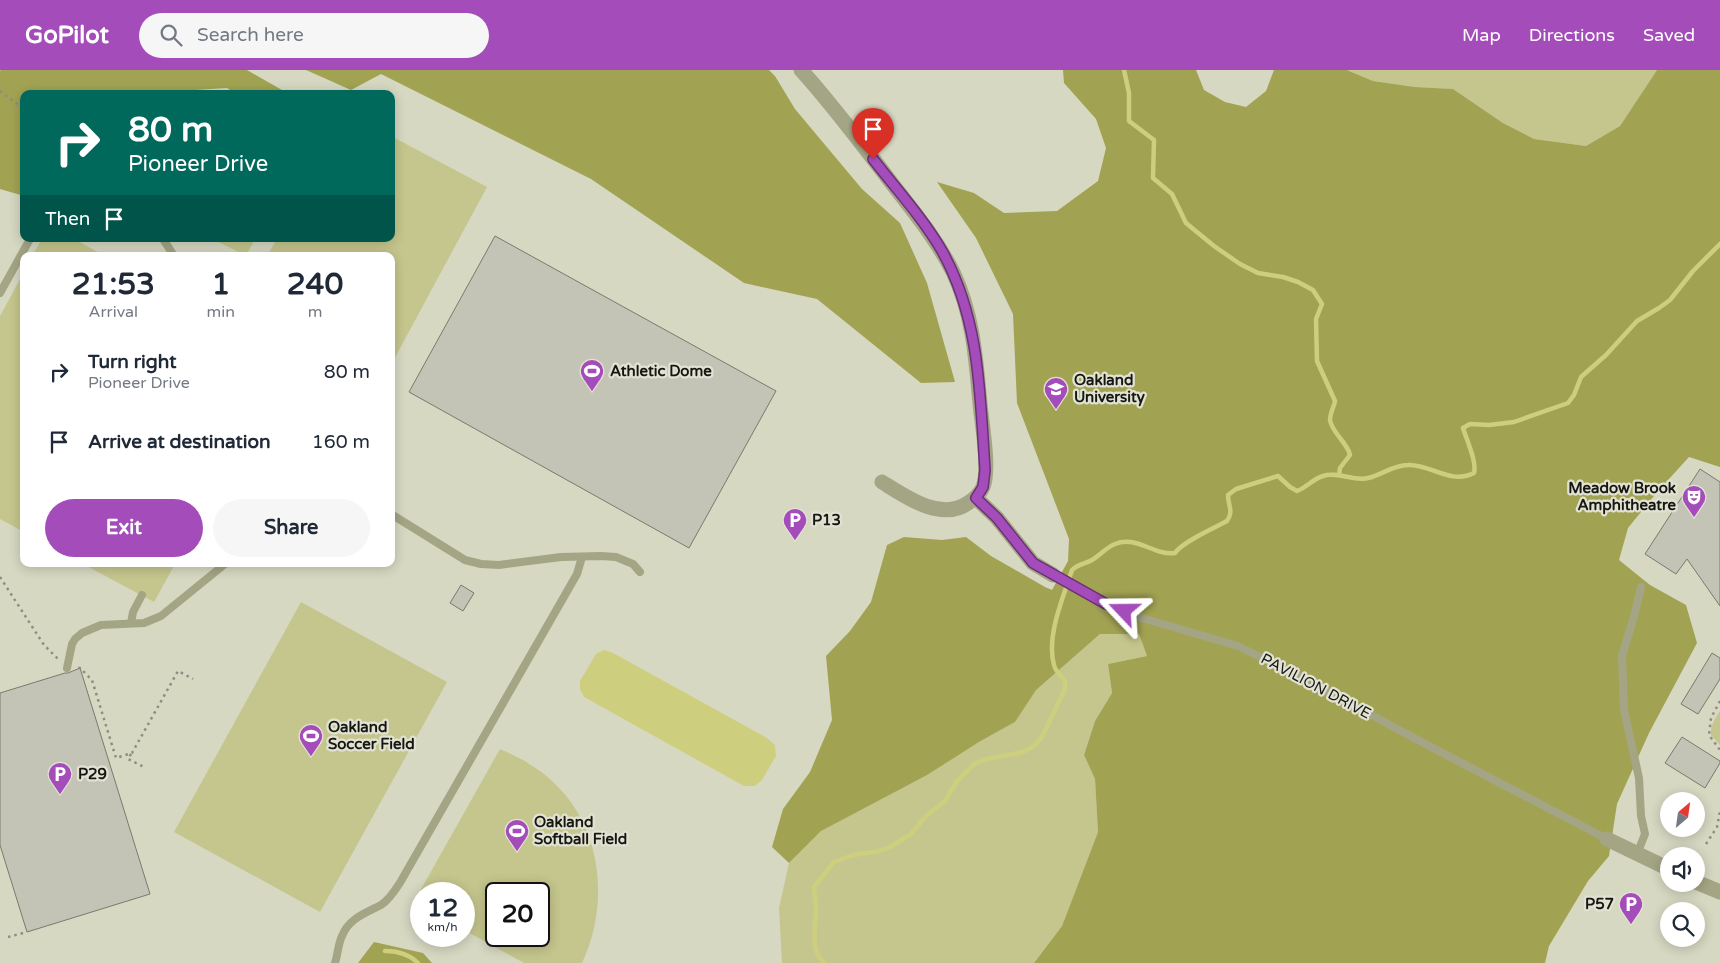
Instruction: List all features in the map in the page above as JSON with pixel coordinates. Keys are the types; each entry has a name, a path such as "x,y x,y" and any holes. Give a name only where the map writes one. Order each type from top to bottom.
{"street":[{"path":"802,70 941,249 954,274 972,328 977,359 985,470 983,487 976,498 965,506 954,510 940,510 913,501 882,482"},
{"name":"PAVILION DRIVE","path":"976,498 997,518 1033,563 1053,575"},
{"name":"PAVILION DRIVE","path":"1607,839 1660,865"},
{"path":"1705,886 1720,892"}],"lane":[{"path":"0,293 20,257"},
{"path":"395,516 465,560 481,564 499,565 561,557 616,556 633,564 640,572"},
{"path":"335,963 342,936 349,926 358,916 382,904 397,887 568,591 577,574 582,557"},
{"path":"67,668 72,644 82,633 101,625 144,623 161,616 221,567"},
{"name":"PAVILION DRIVE","path":"1053,575 1106,604 1142,618 1238,646 1301,677 1607,839"},
{"path":"1637,854 1644,834 1639,778 1624,710 1622,656 1641,587"},
{"path":"131,623 133,612 142,595"}],"path":[{"path":"0,91 20,106"},
{"path":"0,577 44,645 67,668 80,668 92,680 116,758 132,753"},
{"path":"144,767 128,759 178,671 193,679"},
{"path":"1720,701 1711,718 1709,735 1720,750"},
{"path":"1706,844 1717,826 1720,811"},
{"path":"8,938 27,932"}],"shaded area":[{"name":"Oakland University","path":"0,70 1720,70 1720,963 0,963"},
{"path":"247,70 282,90 230,90 227,88 195,90 20,90 20,195 0,189 0,71"},
{"path":"306,70 769,70 775,76 795,109 862,189 900,223 927,283 955,382 921,383 817,299 744,283 591,179 381,74 351,90"},
{"path":"1063,70 1196,70 1204,90 1225,102 1246,107 1266,91 1274,70 1347,70 1373,81 1415,87 1453,89 1503,123 1534,139 1586,146 1620,126 1657,70 1720,70 1720,467 1689,457 1628,528 1619,560 1650,585 1686,605 1697,643 1649,733 1617,804 1609,856 1588,881 1549,946 1545,963 1034,963 1062,926 1098,832 1095,779 1084,755 1095,721 1112,693 1108,664 1147,656 1139,634 1100,634 1036,690 1015,722 927,775 821,831 789,863 772,847 783,809 810,772 832,720 826,656 850,631 871,602 887,545 904,537 942,540 966,537 991,556 1052,590 1068,561 1069,539 1017,403 1013,314 976,238 937,182 974,193 1004,213 1057,211 1098,181 1106,148 1096,119 1064,83"},
{"path":"604,650 613,653 767,738 775,745 776,756 762,780 755,786 744,786 584,697 580,689 580,681 596,654"},
{"path":"374,942 423,953 432,963 358,963"}],"green space":[{"path":"1348,70 1657,70 1620,126 1586,146 1534,139 1503,123 1453,89 1415,87 1373,81"},
{"path":"395,138 487,187 395,358 395,252 269,252 275,242 395,242"},
{"path":"40,242 79,242 98,252 34,252"},
{"path":"219,242 253,242 248,252 238,252"},
{"path":"20,279 20,530 0,519 0,316"},
{"path":"89,567 173,567 154,602"},
{"name":"Oakland Soccer Field","path":"301,602 447,682 320,912 174,832"},
{"path":"1100,634 1139,634 1147,656 1108,664 1112,693 1095,721 1084,755 1095,779 1098,832 1062,926 1034,963 782,963 779,908 789,863 821,831 1015,722 1035,690"},
{"path":"1720,711 1720,745 1711,735 1711,729"},
{"name":"Oakland Softball Field","path":"500,749 523,760 544,774 572,804 584,825 592,847 597,870 598,894 596,918 591,941 582,963 524,963 495,947 550,947 550,882 485,882 485,942 475,936 475,882 425,882"}],"building":[{"name":"Athletic Dome","path":"495,236 776,391 689,548 409,392"},
{"name":"Meadow Brook Amphitheatre","path":"1700,469 1720,482 1720,606 1687,559 1676,574 1645,554"},
{"path":"461,585 474,593 463,611 450,603"},
{"path":"1712,653 1720,658 1720,679 1698,714 1681,704"},
{"name":"P29","path":"80,668 150,894 27,932 0,845 0,693"},
{"path":"1682,737 1720,761 1705,788 1665,763"}],"waterway":[{"path":"1124,70 1129,93 1129,121 1154,140 1153,178 1172,194 1186,223 1240,264 1258,273 1283,277 1298,282 1313,290 1322,304 1316,319 1317,361 1335,401 1330,417 1331,425 1350,455 1340,468 1339,475"},
{"path":"824,963 816,951 815,944 816,907 814,887 834,862 853,855 879,851 890,847 911,834 925,817 945,801 957,781 973,765 982,760 1023,752 1034,746 1042,737 1065,689 1065,681 1055,667 1052,642 1060,605 1074,568 1092,560 1112,545 1123,542 1131,542 1160,552 1175,553 1191,540 1227,521 1230,511 1228,495 1236,489 1278,476 1297,491 1323,476 1334,475 1363,479 1403,465 1416,466 1457,477 1474,473 1473,457 1463,428 1470,424 1489,425 1514,422 1568,403 1574,395 1581,377 1606,355 1637,321 1670,300 1693,271 1720,244"},
{"path":"385,951 403,954 411,957 418,963"}],"place":[{"name":"Athletic Dome","path":"592,392"},
{"name":"Oakland University","path":"1056,410"},
{"name":"Meadow Brook Amphitheatre","path":"1694,518"},
{"name":"P13","path":"795,541"},
{"name":"Oakland Soccer Field","path":"311,757"},
{"name":"P29","path":"60,795"},
{"name":"Oakland Softball Field","path":"517,852"},
{"name":"P57","path":"1631,925"}],"route":[{"path":"873,159 941,249 954,274 964,301 972,328 977,359 985,470 983,487 976,498 997,518 1033,563 1106,604 1124,611"}]}
